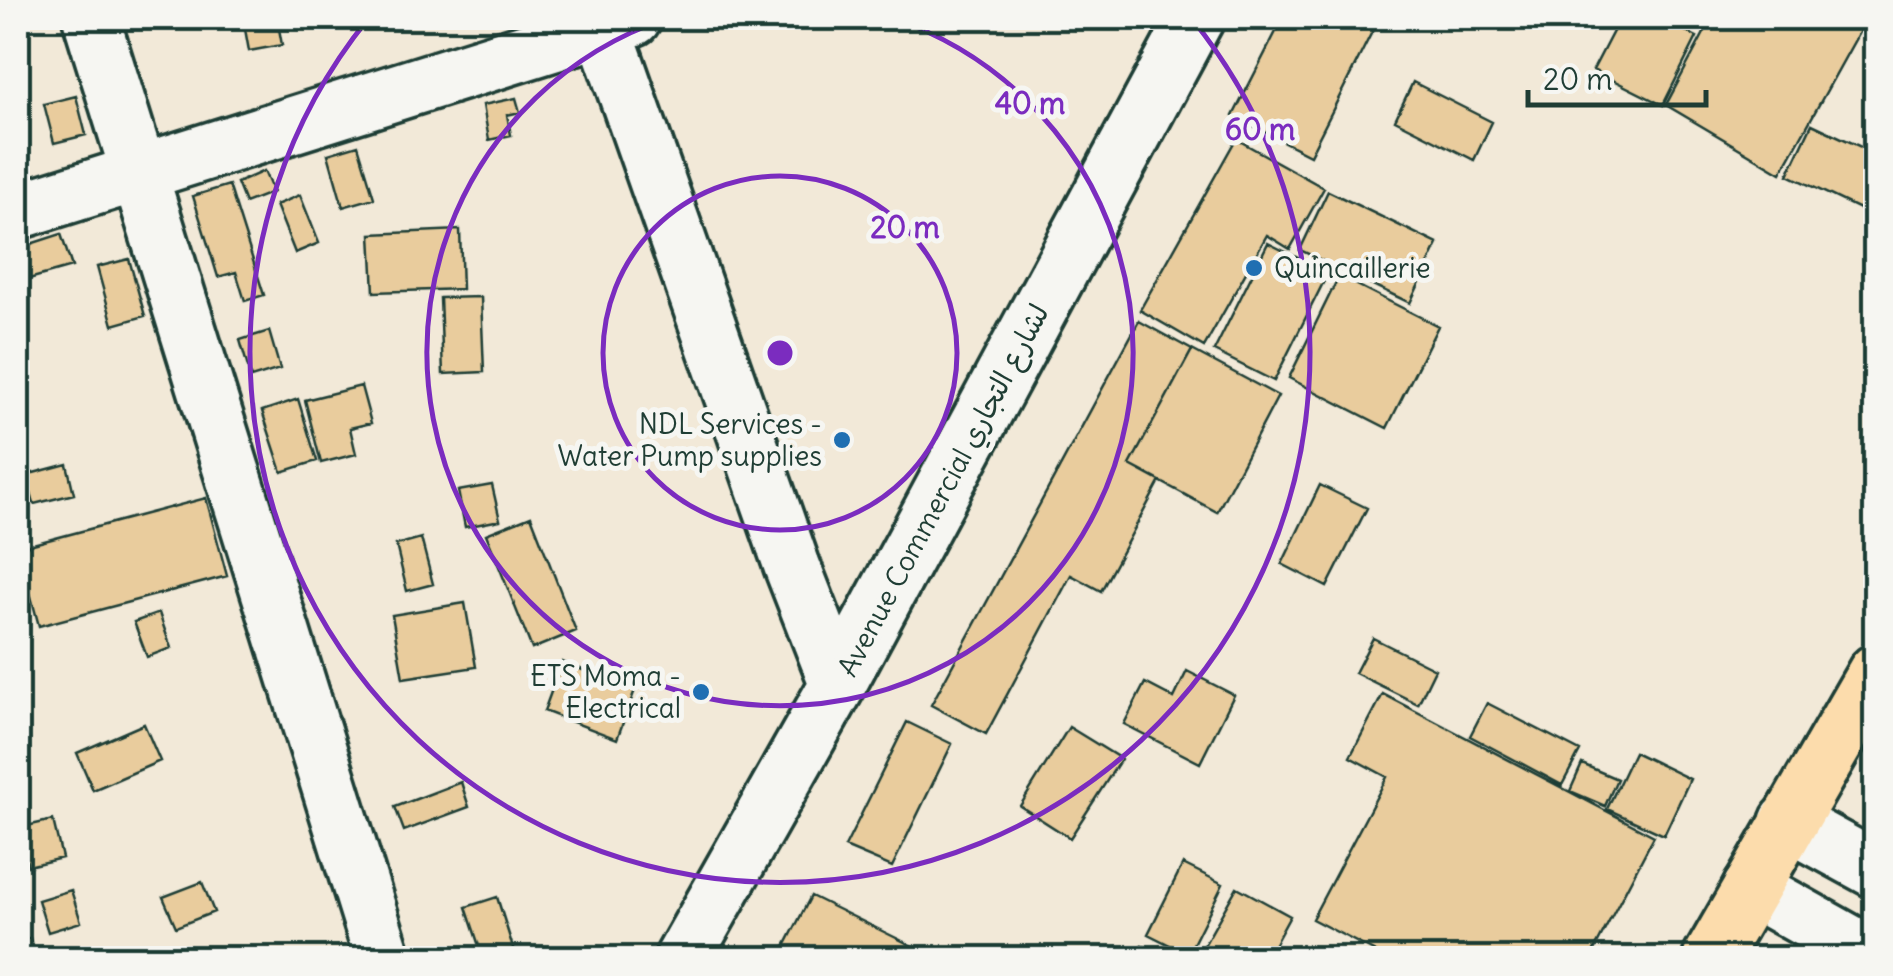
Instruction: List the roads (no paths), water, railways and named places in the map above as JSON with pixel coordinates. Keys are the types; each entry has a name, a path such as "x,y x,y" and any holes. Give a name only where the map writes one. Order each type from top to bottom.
{"main road":[{"path":"1712,958 1876,672"}],"street":[{"path":"91,18 384,958"},
{"name":"Avenue Commercial لشارع التجاري","path":"683,958 838,684 1196,18"},
{"path":"18,210 612,20 792,566 838,684"},
{"path":"1788,822 1876,870"},
{"path":"1752,888 1876,958"}],"place":[{"name":"Quincaillerie","path":"1254,268"},
{"name":"NDL Services - Water Pump supplies","path":"842,440"},
{"name":"ETS Moma - Electrical","path":"701,692"}]}
